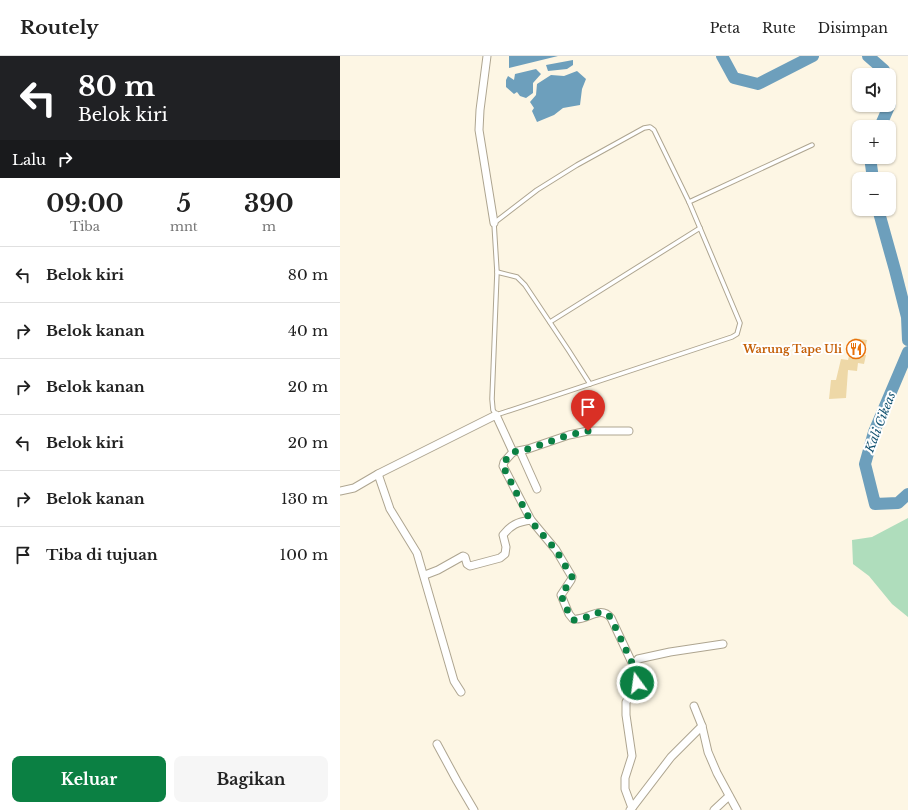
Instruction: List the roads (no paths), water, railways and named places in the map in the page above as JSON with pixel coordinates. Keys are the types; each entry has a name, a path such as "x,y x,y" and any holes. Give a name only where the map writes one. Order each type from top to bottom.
{"street":[{"path":"487,56 479,116 479,130 494,223"},
{"path":"340,491 354,488 378,474 496,415 537,490"},
{"path":"629,431 588,431 569,435 528,449 517,451 504,462 503,466 530,520 556,550 572,577 561,595 569,614 573,620 602,612 608,614 634,667 637,683 635,689 626,702 626,715 632,756 626,778 625,790 631,809"},
{"path":"378,474 390,509 417,553 451,666 454,681 461,692"},
{"path":"424,575 438,570 463,556 465,557 467,564 470,566 500,558 505,554 506,546 503,535 506,531 510,527 523,521 530,520"},
{"path":"634,667 638,659 670,652 723,644"},
{"path":"694,706 702,726 708,752 717,773 737,810"},
{"path":"631,809 671,757 702,726"},
{"path":"437,744 474,810"},
{"path":"714,810 729,796"}],"lane":[{"path":"650,127 654,130 689,202 740,323 737,334 732,337 496,415 493,410 492,399 497,272 494,223 538,190 577,165 644,128 650,127"},
{"path":"689,202 812,145"},
{"path":"550,322 700,228"},
{"path":"497,272 517,277 525,285 570,351 590,384"}],"water":[{"path":"509,56 558,56 509,68"},
{"path":"573,60 573,65 567,69 548,71 546,65"},
{"path":"536,69 541,74 533,83 533,93 526,98 520,96 517,92 514,94 506,87 506,80 508,76 514,80 515,74"},
{"path":"577,71 586,79 582,89 580,105 563,108 554,115 537,122 532,111 534,108 530,102 536,95 537,84 551,75 564,76"}],"waterway":[{"name":"Kali Cikeas","path":"722,56 734,78 758,84 813,56"},
{"name":"Kali Cikeas","path":"868,56 882,68"},
{"name":"Kali Cikeas","path":"883,120 887,112"},
{"name":"Kali Cikeas","path":"871,164 872,172"},
{"name":"Kali Cikeas","path":"880,216 907,317 908,340"},
{"name":"Kali Cikeas","path":"908,352 874,432 865,464 875,504 898,503 908,494"}],"place":[{"name":"Warung Tape Uli","path":"856,349"}]}
